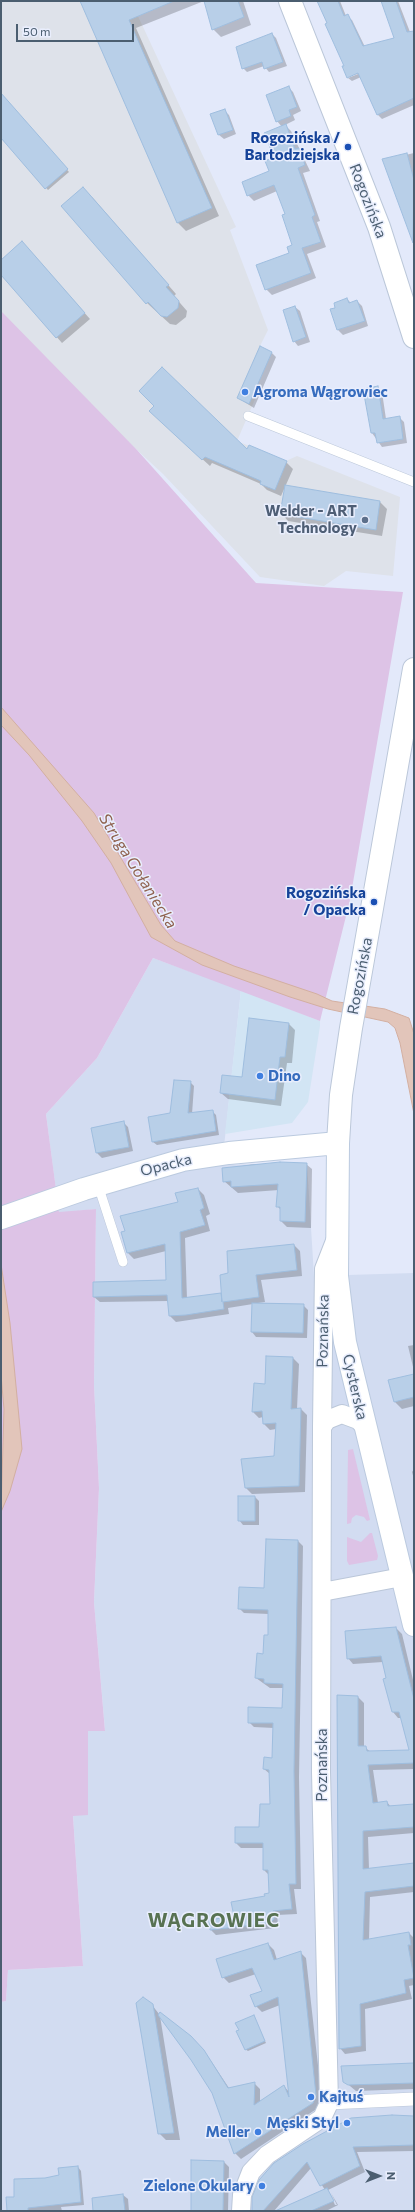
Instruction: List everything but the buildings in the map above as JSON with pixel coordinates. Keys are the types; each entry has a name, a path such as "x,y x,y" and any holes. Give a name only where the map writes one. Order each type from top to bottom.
{"main road":[{"name":"Rogozińska","path":"290,1 379,227 414,337"},
{"name":"Rogozińska","path":"338,1143 341,1094 351,1028 414,669"},
{"name":"Opacka","path":"1,1218 27,1207 98,1184 157,1167 205,1156 338,1143"},
{"name":"Cysterska","path":"338,1143 336,1237 337,1276 344,1335 364,1427 414,1625"}],"street":[{"name":"Poznańska","path":"329,2103 321,1772 322,1427 324,1269 336,1237"},
{"path":"322,1427 327,1420 342,1414 358,1420 364,1427"},
{"path":"322,1592 402,1577"},
{"path":"241,2211 242,2195 251,2172 266,2155 322,2118 329,2103 414,2099"}],"lane":[{"path":"248,416 414,482"},
{"path":"98,1184 123,1262"}],"shaded area":[{"path":"1,1 131,1 236,227 230,230 268,330 260,346 272,352 256,388 259,390 237,441 286,461 297,456 400,497 393,576 346,571 324,586 260,577 163,474 19,341 1,322"},
{"path":"1,311 137,450 256,583 403,592 350,900 320,1021 153,958 97,1058 46,1114 59,1212 96,1209 94,1385 99,1488 94,1602 105,1731 88,1731 88,1815 73,1816 83,1966 8,1970 6,2001 1,2002"},
{"path":"1,707 94,813 161,925 175,941 234,966 317,994 332,1001 385,1009 409,1018 414,1034 414,1114 400,1043 395,1028 388,1022 328,1009 290,997 202,965 151,937 111,863 82,821 29,755 1,725"},
{"path":"153,958 241,990 222,1165 307,1163 314,1276 414,1273 414,2211 1,2211 1,2002 6,2001 8,1970 83,1966 73,1815 88,1815 88,1731 105,1730 94,1602 99,1488 94,1385 96,1209 59,1213 46,1114 97,1058"},
{"path":"241,990 320,1021 320,1026 308,1102 292,1123 225,1134"},
{"path":"1,1264 10,1323 22,1449 10,1491 1,1512 4,1409 1,1375"},
{"path":"353,1449 370,1520 367,1521 364,1517 356,1515 352,1518 351,1523 347,1524 348,1450"},
{"path":"370,1533 372,1533 378,1556 377,1560 349,1565 347,1561 347,1537 361,1542"}],"place":[{"name":"Rogozińska / Bartodziejska","path":"348,147"},
{"name":"Agroma Wągrowiec","path":"245,392"},
{"name":"Welder - ART Technology","path":"365,520"},
{"name":"Rogozińska / Opacka","path":"374,902"},
{"name":"Dino","path":"260,1076"},
{"name":"Kajtuś","path":"311,2097"},
{"name":"Męski Styl","path":"347,2123"},
{"name":"Meller","path":"258,2132"},
{"name":"Zielone Okulary","path":"262,2186"}],"district":[{"name":"WĄGROWIEC","path":"214,1921"}],"water label":[{"name":"Struga Gołaniecka","path":"138,871"}]}
